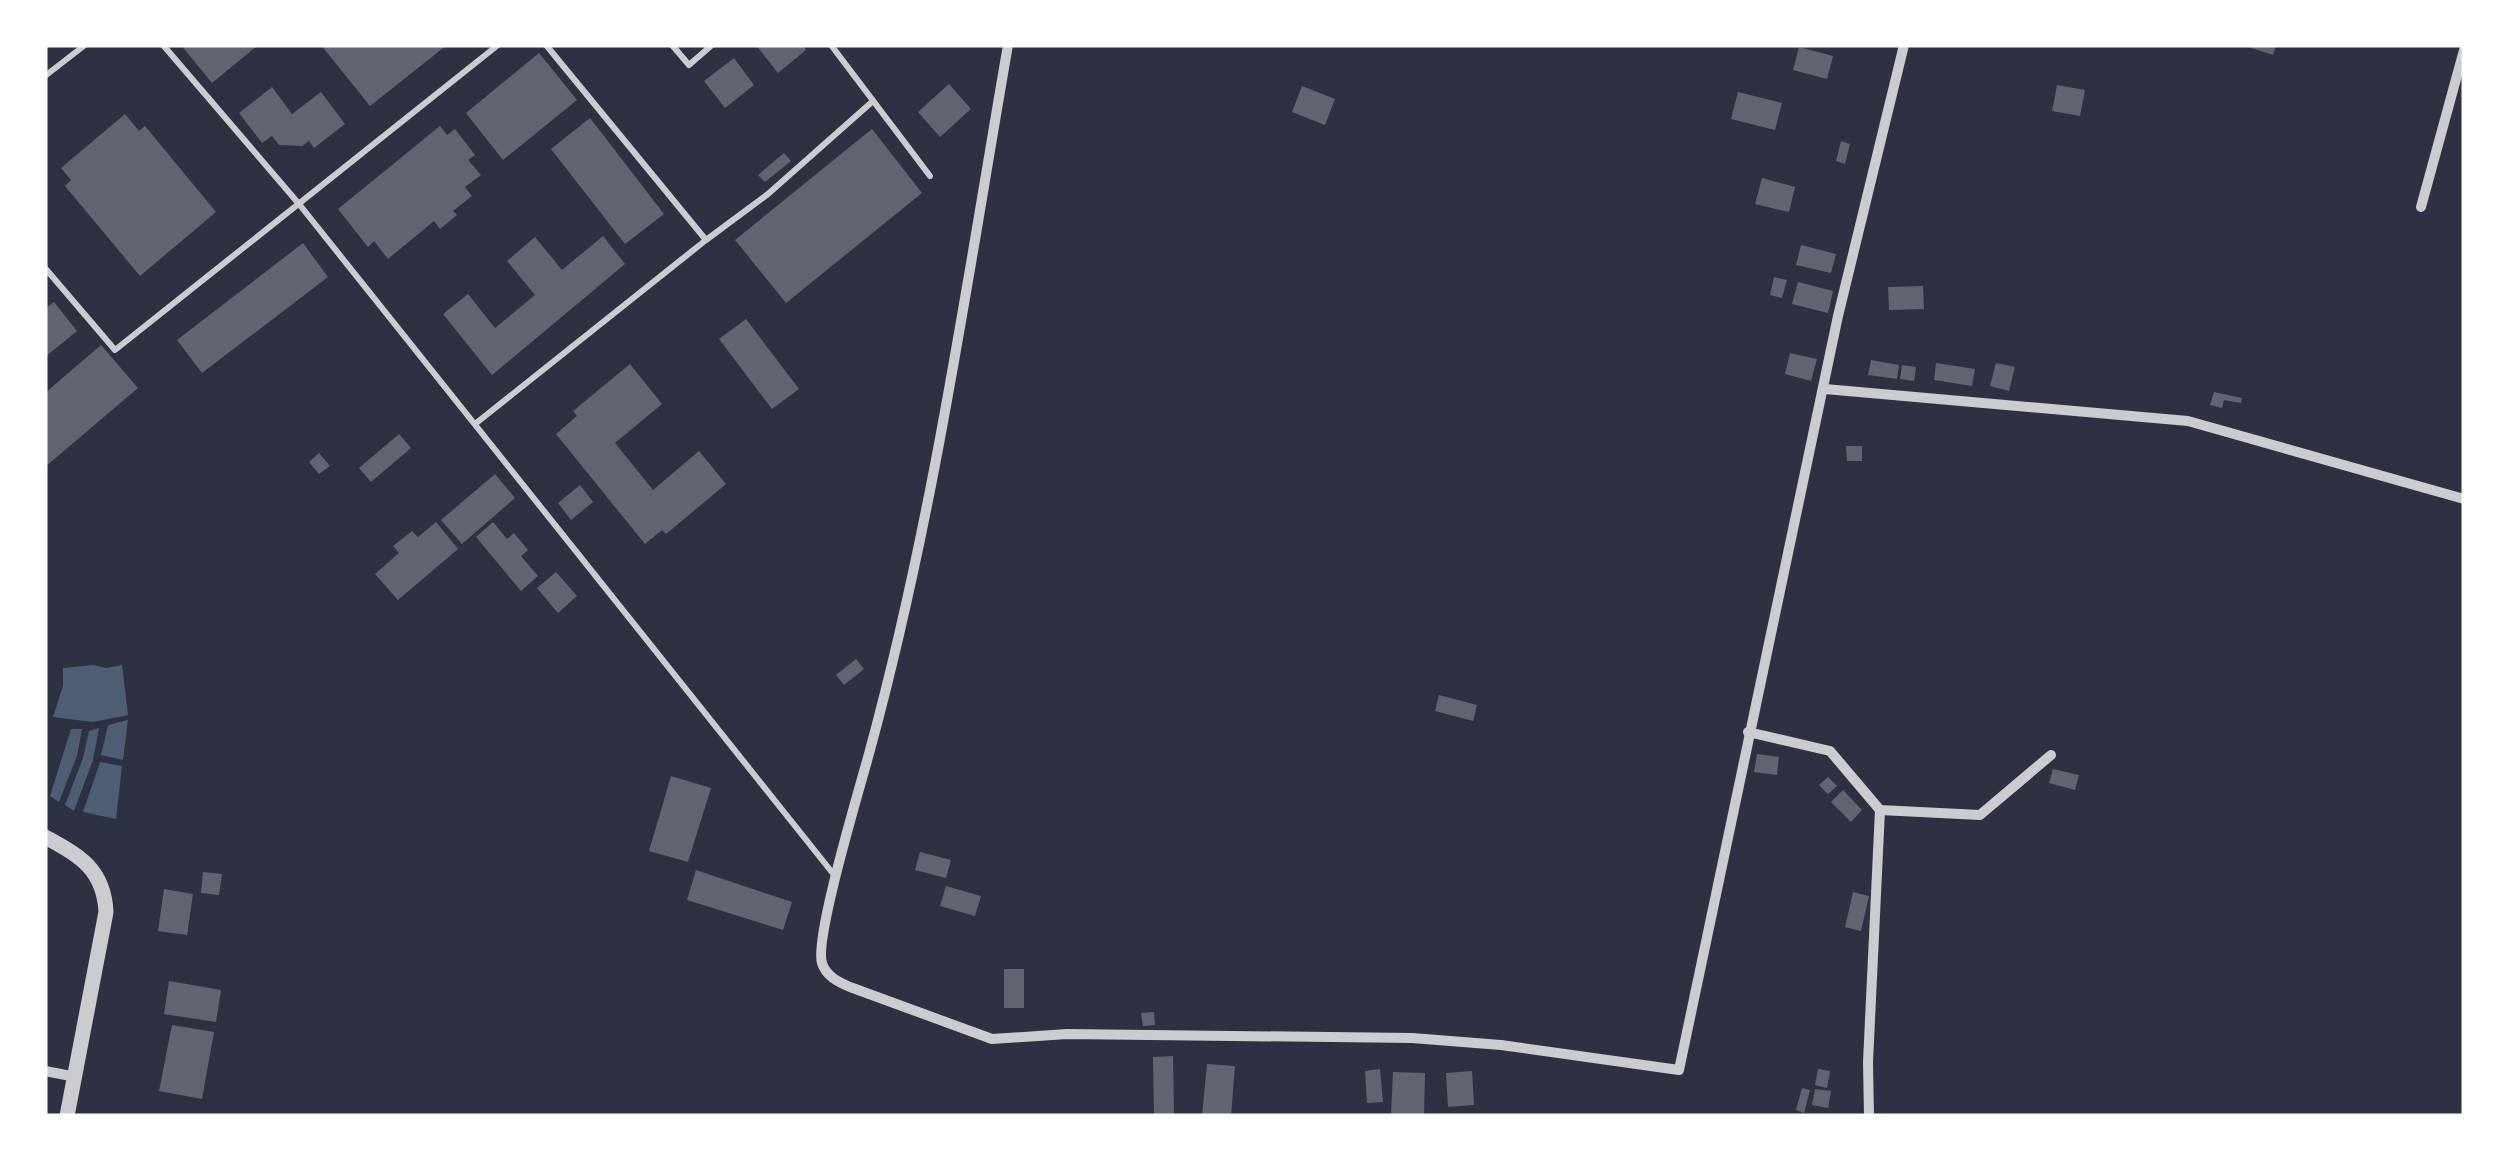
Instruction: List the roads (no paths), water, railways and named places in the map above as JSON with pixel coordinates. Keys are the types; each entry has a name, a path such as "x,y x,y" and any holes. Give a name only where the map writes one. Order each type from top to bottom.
{"street":[{"path":"1008,45 938,448 903,622 836,876 821,951 830,976 970,1034 992,1039 1067,1034 1412,1038 1501,1045 1679,1070 1838,316 1904,45"},
{"path":"2421,207 2464,50"},
{"path":"1825,389 2188,421 2464,499"},
{"path":"1748,732 1830,752 1880,810 1869,1116"},
{"path":"1880,810 1980,815 2051,755"},
{"path":"45,837 89,866 105,889 106,912 67,1116"},
{"path":"45,1071 76,1076"}],"lane":[{"path":"45,76 85,45"},
{"path":"163,45 299,204 836,876"},
{"path":"45,268 115,350 498,45"},
{"path":"546,45 706,240"},
{"path":"672,45 688,65 712,45"},
{"path":"831,45 930,176"},
{"path":"475,424 768,194 873,101"}],"water":[{"path":"122,665 128,715 93,722 53,717 63,686 63,668"},
{"path":"128,720 123,760 101,755 108,725"},
{"path":"99,728 93,760 74,811 65,805 89,731"},
{"path":"71,729 82,729 77,756 59,802 50,796"},
{"path":"100,762 122,766 116,819 83,812"}]}
